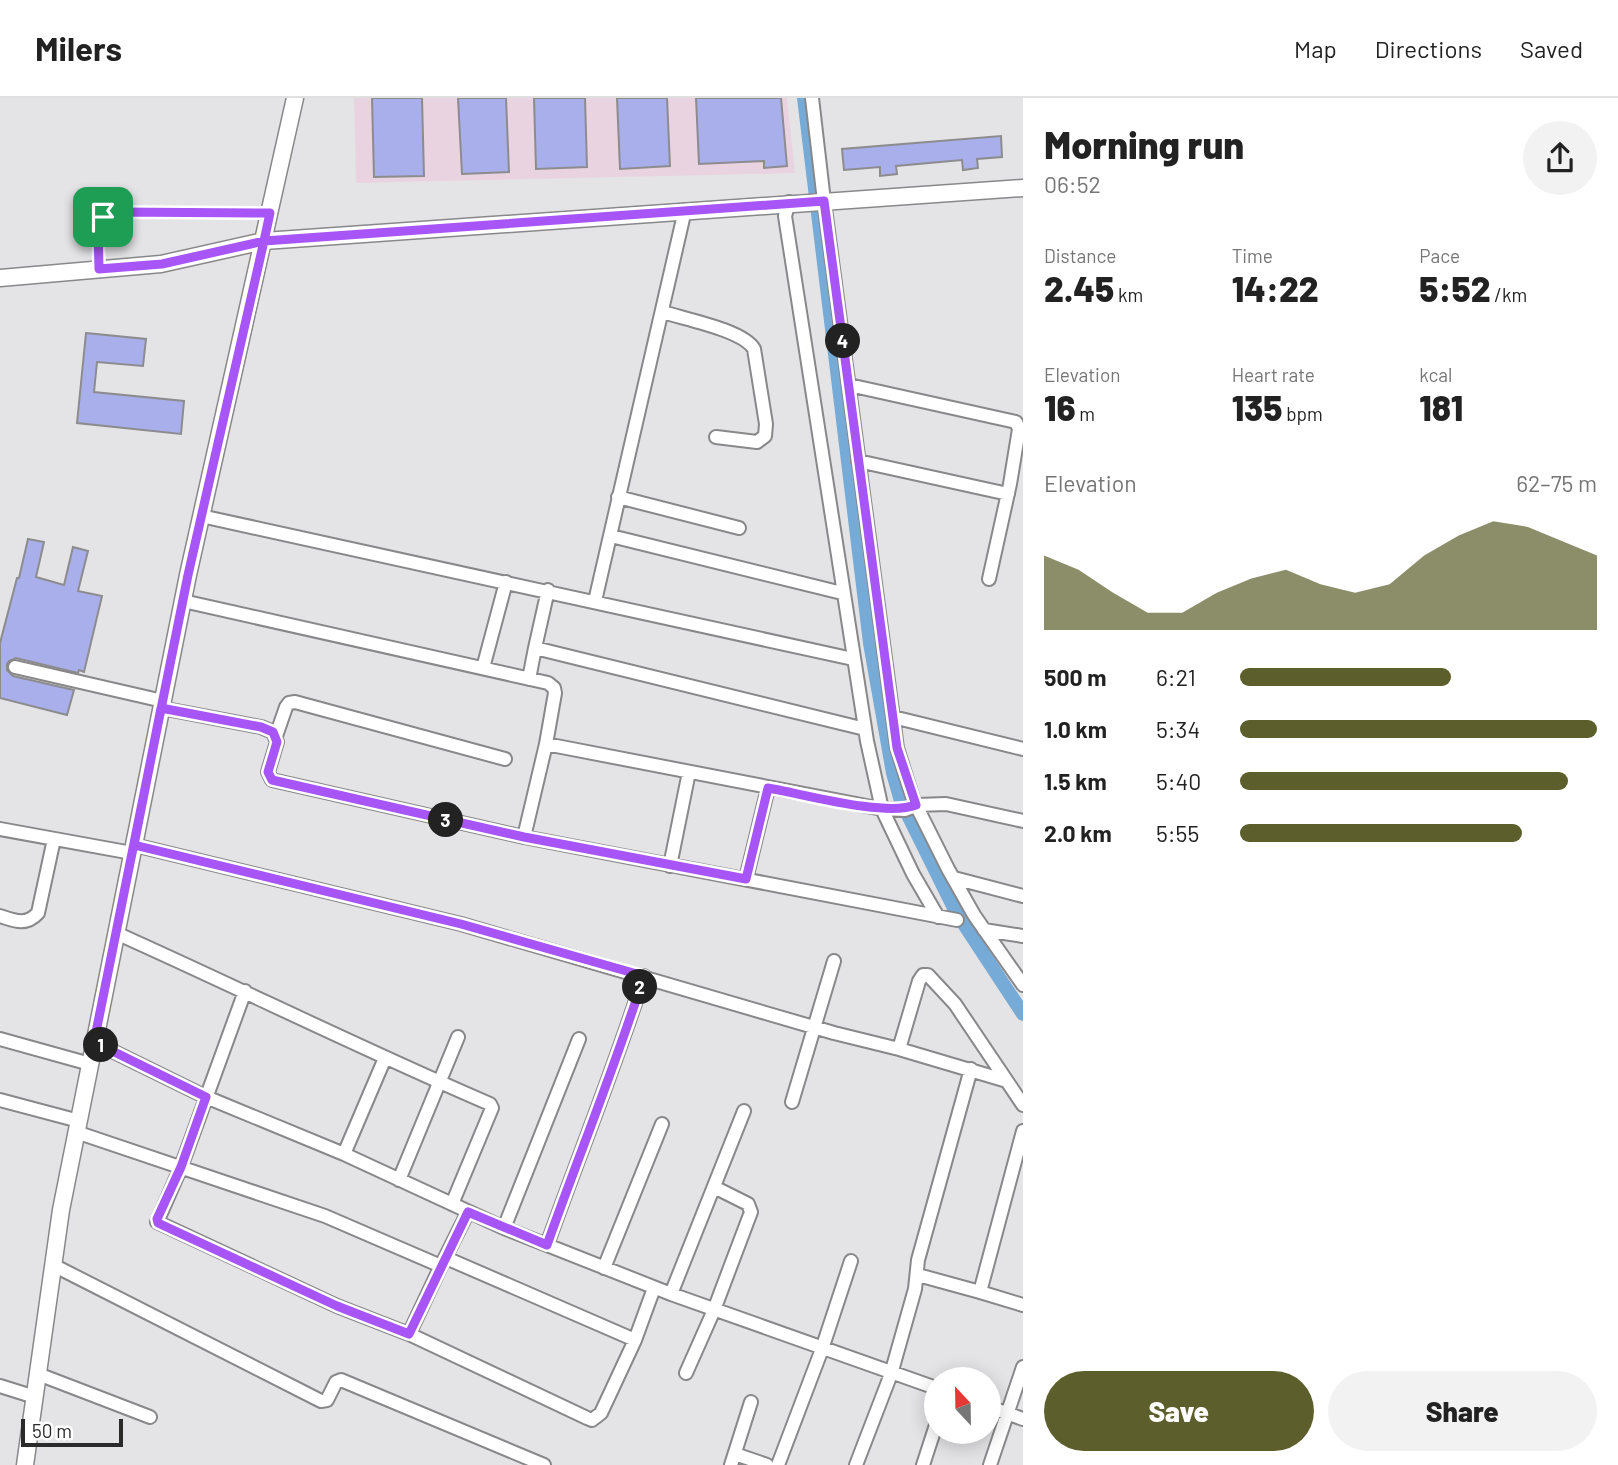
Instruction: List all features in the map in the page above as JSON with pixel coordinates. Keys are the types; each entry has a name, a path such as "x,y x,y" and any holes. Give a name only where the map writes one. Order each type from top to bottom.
{"main road":[{"path":"25,1465 61,1210 77,1126 201,516 295,98"},
{"path":"0,278 162,264 264,241 789,202 1023,188"}],"street":[{"path":"812,98 822,201 897,748 916,805 954,878 967,917 984,930 1016,966 1023,985"},
{"path":"789,202 785,216 864,729 882,809 913,874 938,917"},
{"path":"595,601 685,210"},
{"path":"663,312 738,335 754,349 766,424 765,436 757,442 716,437"},
{"path":"849,385 1016,422 1018,429 1007,494 989,579"},
{"path":"858,461 1007,494"},
{"path":"618,497 739,528"},
{"path":"201,516 853,659"},
{"path":"611,536 842,593"},
{"path":"483,668 506,582"},
{"path":"529,679 548,590"},
{"path":"183,601 548,683 554,688 546,744 524,837"},
{"path":"535,648 864,729"},
{"path":"15,667 261,727 276,736"},
{"path":"505,759 295,702 286,707 276,736 277,742 268,776 272,780 524,837 938,917 967,917"},
{"path":"893,717 1023,749"},
{"path":"546,744 882,809 905,810 916,805 946,804 1023,821"},
{"path":"670,866 689,772"},
{"path":"746,879 768,788"},
{"path":"0,829 133,849 461,924 1007,1081"},
{"path":"0,916 24,922 38,913 54,839"},
{"path":"954,878 1023,896"},
{"path":"984,930 1023,936"},
{"path":"116,933 490,1104 492,1108 452,1204"},
{"path":"792,1102 834,961"},
{"path":"899,1049 919,981 923,975 928,975 956,1004 1023,1105"},
{"path":"547,1245 621,1046 644,976"},
{"path":"245,991 181,1167 157,1219 158,1223 337,1306 409,1334 592,1420 601,1413 635,1340 654,1288"},
{"path":"399,1180 458,1037"},
{"path":"0,1039 90,1064"},
{"path":"504,1228 579,1039"},
{"path":"94,1042 206,1097 344,1154 504,1228 654,1288 924,1384"},
{"path":"344,1154 385,1058"},
{"path":"856,1465 891,1374 918,1275 918,1260 971,1069"},
{"path":"0,1100 77,1126 181,1167 325,1216 635,1340"},
{"path":"671,1294 744,1111"},
{"path":"604,1268 662,1124"},
{"path":"980,1292 1023,1131"},
{"path":"685,1373 714,1310 751,1209 748,1204 714,1187"},
{"path":"409,1334 468,1212"},
{"path":"778,1465 822,1349 851,1261"},
{"path":"53,1265 321,1401 327,1400 335,1382 341,1380 544,1465"},
{"path":"918,1275 1023,1306"},
{"path":"990,1465 1023,1367"},
{"path":"38,1374 150,1416"},
{"path":"0,1386 35,1397"},
{"path":"751,1402 733,1460 767,1465"},
{"path":"1001,1411 1023,1419"},
{"path":"923,1465 930,1444"}],"lane":[{"path":"99,269 98,228 108,213 270,213"}],"shaded area":[{"path":"354,98 787,98 795,173 356,183"}],"building":[{"path":"372,98 422,98 424,176 374,177"},
{"path":"458,98 506,98 509,172 462,174"},
{"path":"534,98 585,98 587,167 536,169"},
{"path":"617,98 667,98 670,166 620,169"},
{"path":"696,98 781,98 787,166 764,168 764,161 699,164"},
{"path":"1001,136 1002,157 977,159 978,168 963,170 962,160 896,166 897,174 880,176 880,167 844,170 842,149"},
{"path":"86,333 146,339 143,366 97,362 94,392 184,401 181,434 77,423"},
{"path":"28,539 44,542 36,577 64,585 73,547 88,551 78,591 102,596 84,672 79,670 78,673 16,658 7,664 7,670 13,676 74,690 67,715 0,698 0,643"}],"waterway":[{"path":"804,98 870,643 893,773 901,801 956,912 1023,1014"}],"route":[{"path":"103,217 98,228 99,269 162,264 264,241 824,201 897,748 916,805 905,810 882,809 768,788 746,879 524,837 272,780 268,776 268,768 277,742 273,732 261,727 161,708 134,845 461,924 644,976 621,1046 547,1245 468,1212 409,1334 337,1306 158,1223 157,1219 181,1167 206,1097 94,1042 163,701 188,575 264,241 270,213 116,212 103,217"}]}
